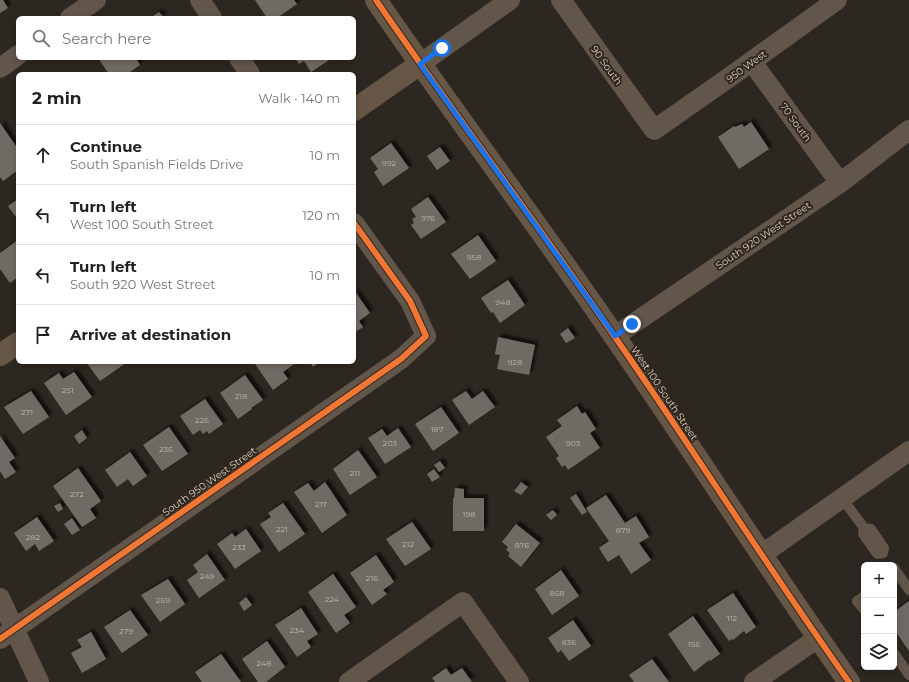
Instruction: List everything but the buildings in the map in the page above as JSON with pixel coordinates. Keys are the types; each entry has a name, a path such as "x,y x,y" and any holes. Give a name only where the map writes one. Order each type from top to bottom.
{"street":[{"path":"73,16 96,0"},
{"path":"200,0 211,16"},
{"name":"West 100 South Street","path":"376,0 420,64 615,336 761,555 849,682"},
{"path":"356,109 510,0"},
{"name":"90 South","path":"561,0 654,130"},
{"name":"950 West","path":"654,130 752,62 837,0"},
{"path":"0,68 16,56"},
{"path":"240,60 249,72"},
{"name":"70 South","path":"752,62 840,183"},
{"name":"South 920 West Street","path":"615,336 840,183 909,130"},
{"name":"South 950 West Street","path":"7,634 401,359 426,336 410,301 356,226"},
{"path":"0,355 16,344"},
{"path":"761,555 909,451"},
{"path":"0,598 7,634 39,682"},
{"path":"349,682 463,602 519,682"},
{"path":"754,682 818,638"}],"lane":[{"path":"842,498 864,528 863,534 873,550 877,554 883,554 888,562"},
{"path":"897,574 909,590"},
{"path":"861,598 857,601 861,606"},
{"path":"897,657 909,675"}],"cycle path":[{"path":"376,0 435,85 586,294 849,682"},
{"path":"0,639 401,359 426,336 410,301 356,226"}],"route":[{"path":"442,48 420,64 615,336 632,324"}]}
